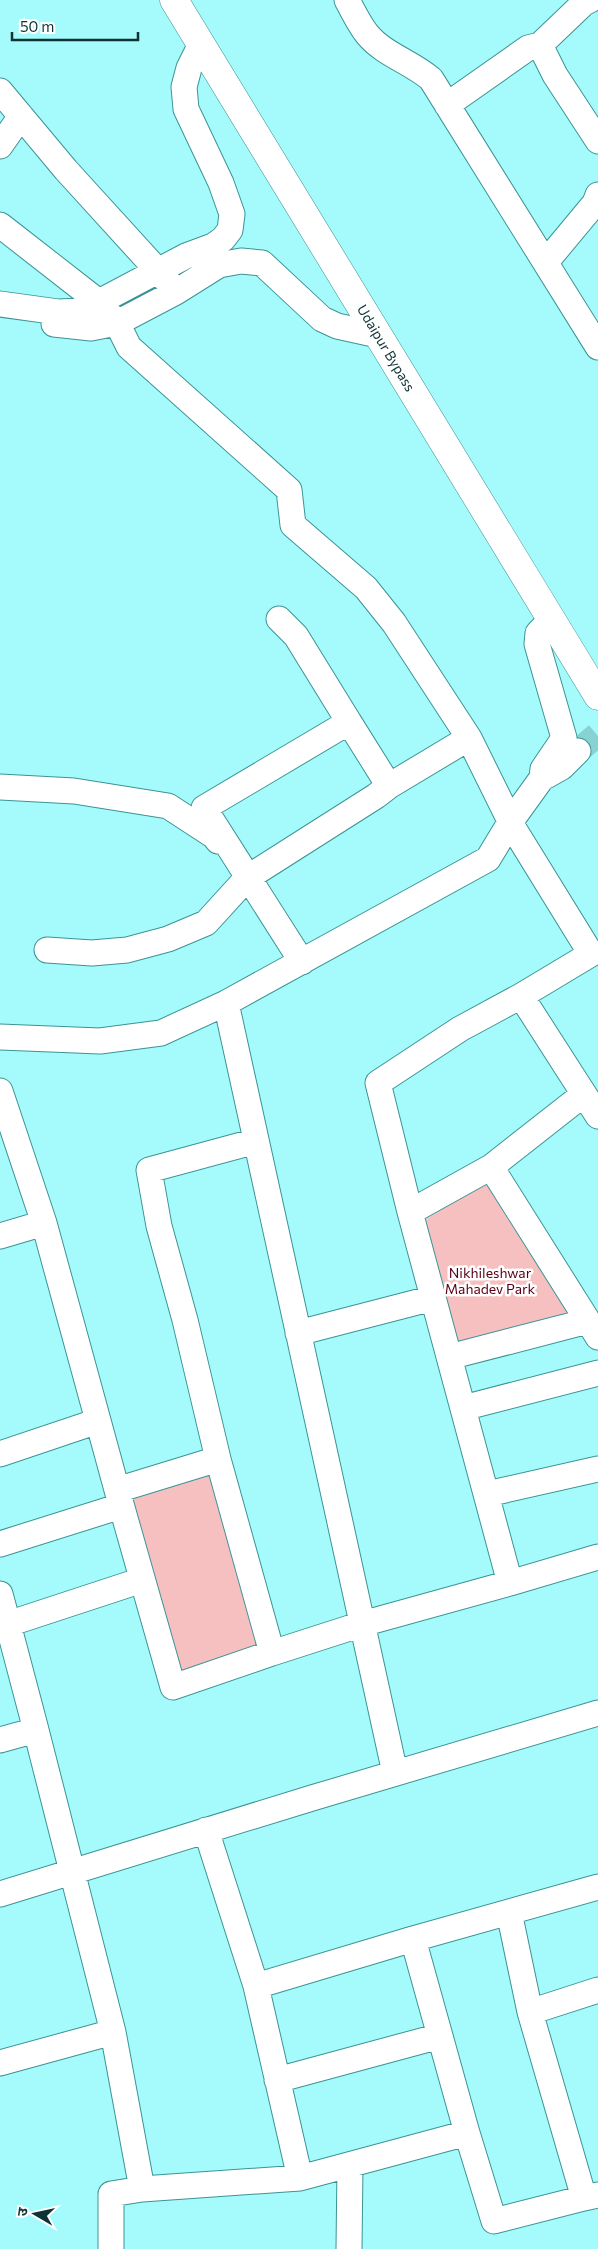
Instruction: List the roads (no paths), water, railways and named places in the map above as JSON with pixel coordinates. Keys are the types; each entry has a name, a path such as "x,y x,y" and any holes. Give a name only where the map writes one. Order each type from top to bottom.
{"highway":[{"name":"Udaipur Bypass","path":"174,0 550,621 596,689"}],"street":[{"path":"347,0 366,34 383,48 420,70 431,79 598,347"},
{"path":"447,105 528,48 540,45 585,1"},
{"path":"0,316 83,314 186,256 213,246 223,239 230,230 232,214 186,109 184,87 189,68 201,44"},
{"path":"540,45 555,75 598,142"},
{"path":"0,91 66,170 176,292"},
{"path":"0,146 22,116"},
{"path":"546,262 595,204 598,195"},
{"path":"0,225 67,278 83,314"},
{"path":"0,304 83,314 117,323 176,292 219,264 241,261 262,263 322,319 337,326 378,335"},
{"path":"67,278 73,292 70,302 83,314"},
{"path":"117,323 129,347 289,490 294,525 366,588 394,623 469,738 511,821 594,953 460,1029 378,1083 410,1212 510,1583"},
{"path":"279,619 296,636 388,786"},
{"path":"542,778 543,769 564,738 537,644 538,633 550,621"},
{"path":"302,962 204,808 349,722"},
{"path":"47,950 92,953 127,950 168,939 206,923 247,878 376,796 388,786 469,738"},
{"path":"0,1037 100,1041 161,1033 226,1003 488,859 511,821 542,778 562,767 578,751"},
{"path":"0,786 74,791 168,806 214,836 247,878"},
{"path":"521,996 598,1116"},
{"path":"226,1003 394,1773"},
{"path":"0,1091 8,1142 44,1223 173,1688 362,1624 598,1557"},
{"path":"410,1212 491,1167 584,1094"},
{"path":"256,1141 149,1170 159,1226 185,1320 218,1459 272,1653"},
{"path":"449,1357 593,1329 491,1167"},
{"path":"0,1236 44,1223"},
{"path":"298,1333 433,1298"},
{"path":"463,1408 598,1373"},
{"path":"0,1454 98,1421"},
{"path":"0,1544 218,1459"},
{"path":"487,1494 598,1469"},
{"path":"7,1639 142,1580"},
{"path":"0,1594 7,1639 36,1730 113,2032 142,2190"},
{"path":"0,1894 394,1773 598,1713"},
{"path":"0,1740 36,1730"},
{"path":"206,1830 256,1986 300,2178"},
{"path":"256,1986 598,1887"},
{"path":"413,1940 467,2133 494,2221 591,2196 530,2012 509,1912"},
{"path":"530,2012 598,1990"},
{"path":"0,2062 113,2032"},
{"path":"277,2080 440,2036"},
{"path":"111,2249 111,2194 300,2178 467,2133"},
{"path":"349,2249 350,2165"}],"tunnel":[{"path":"578,751 598,734"}],"park label":[{"name":"Nikhileshwar Mahadev Park","path":"490,1282"}]}
